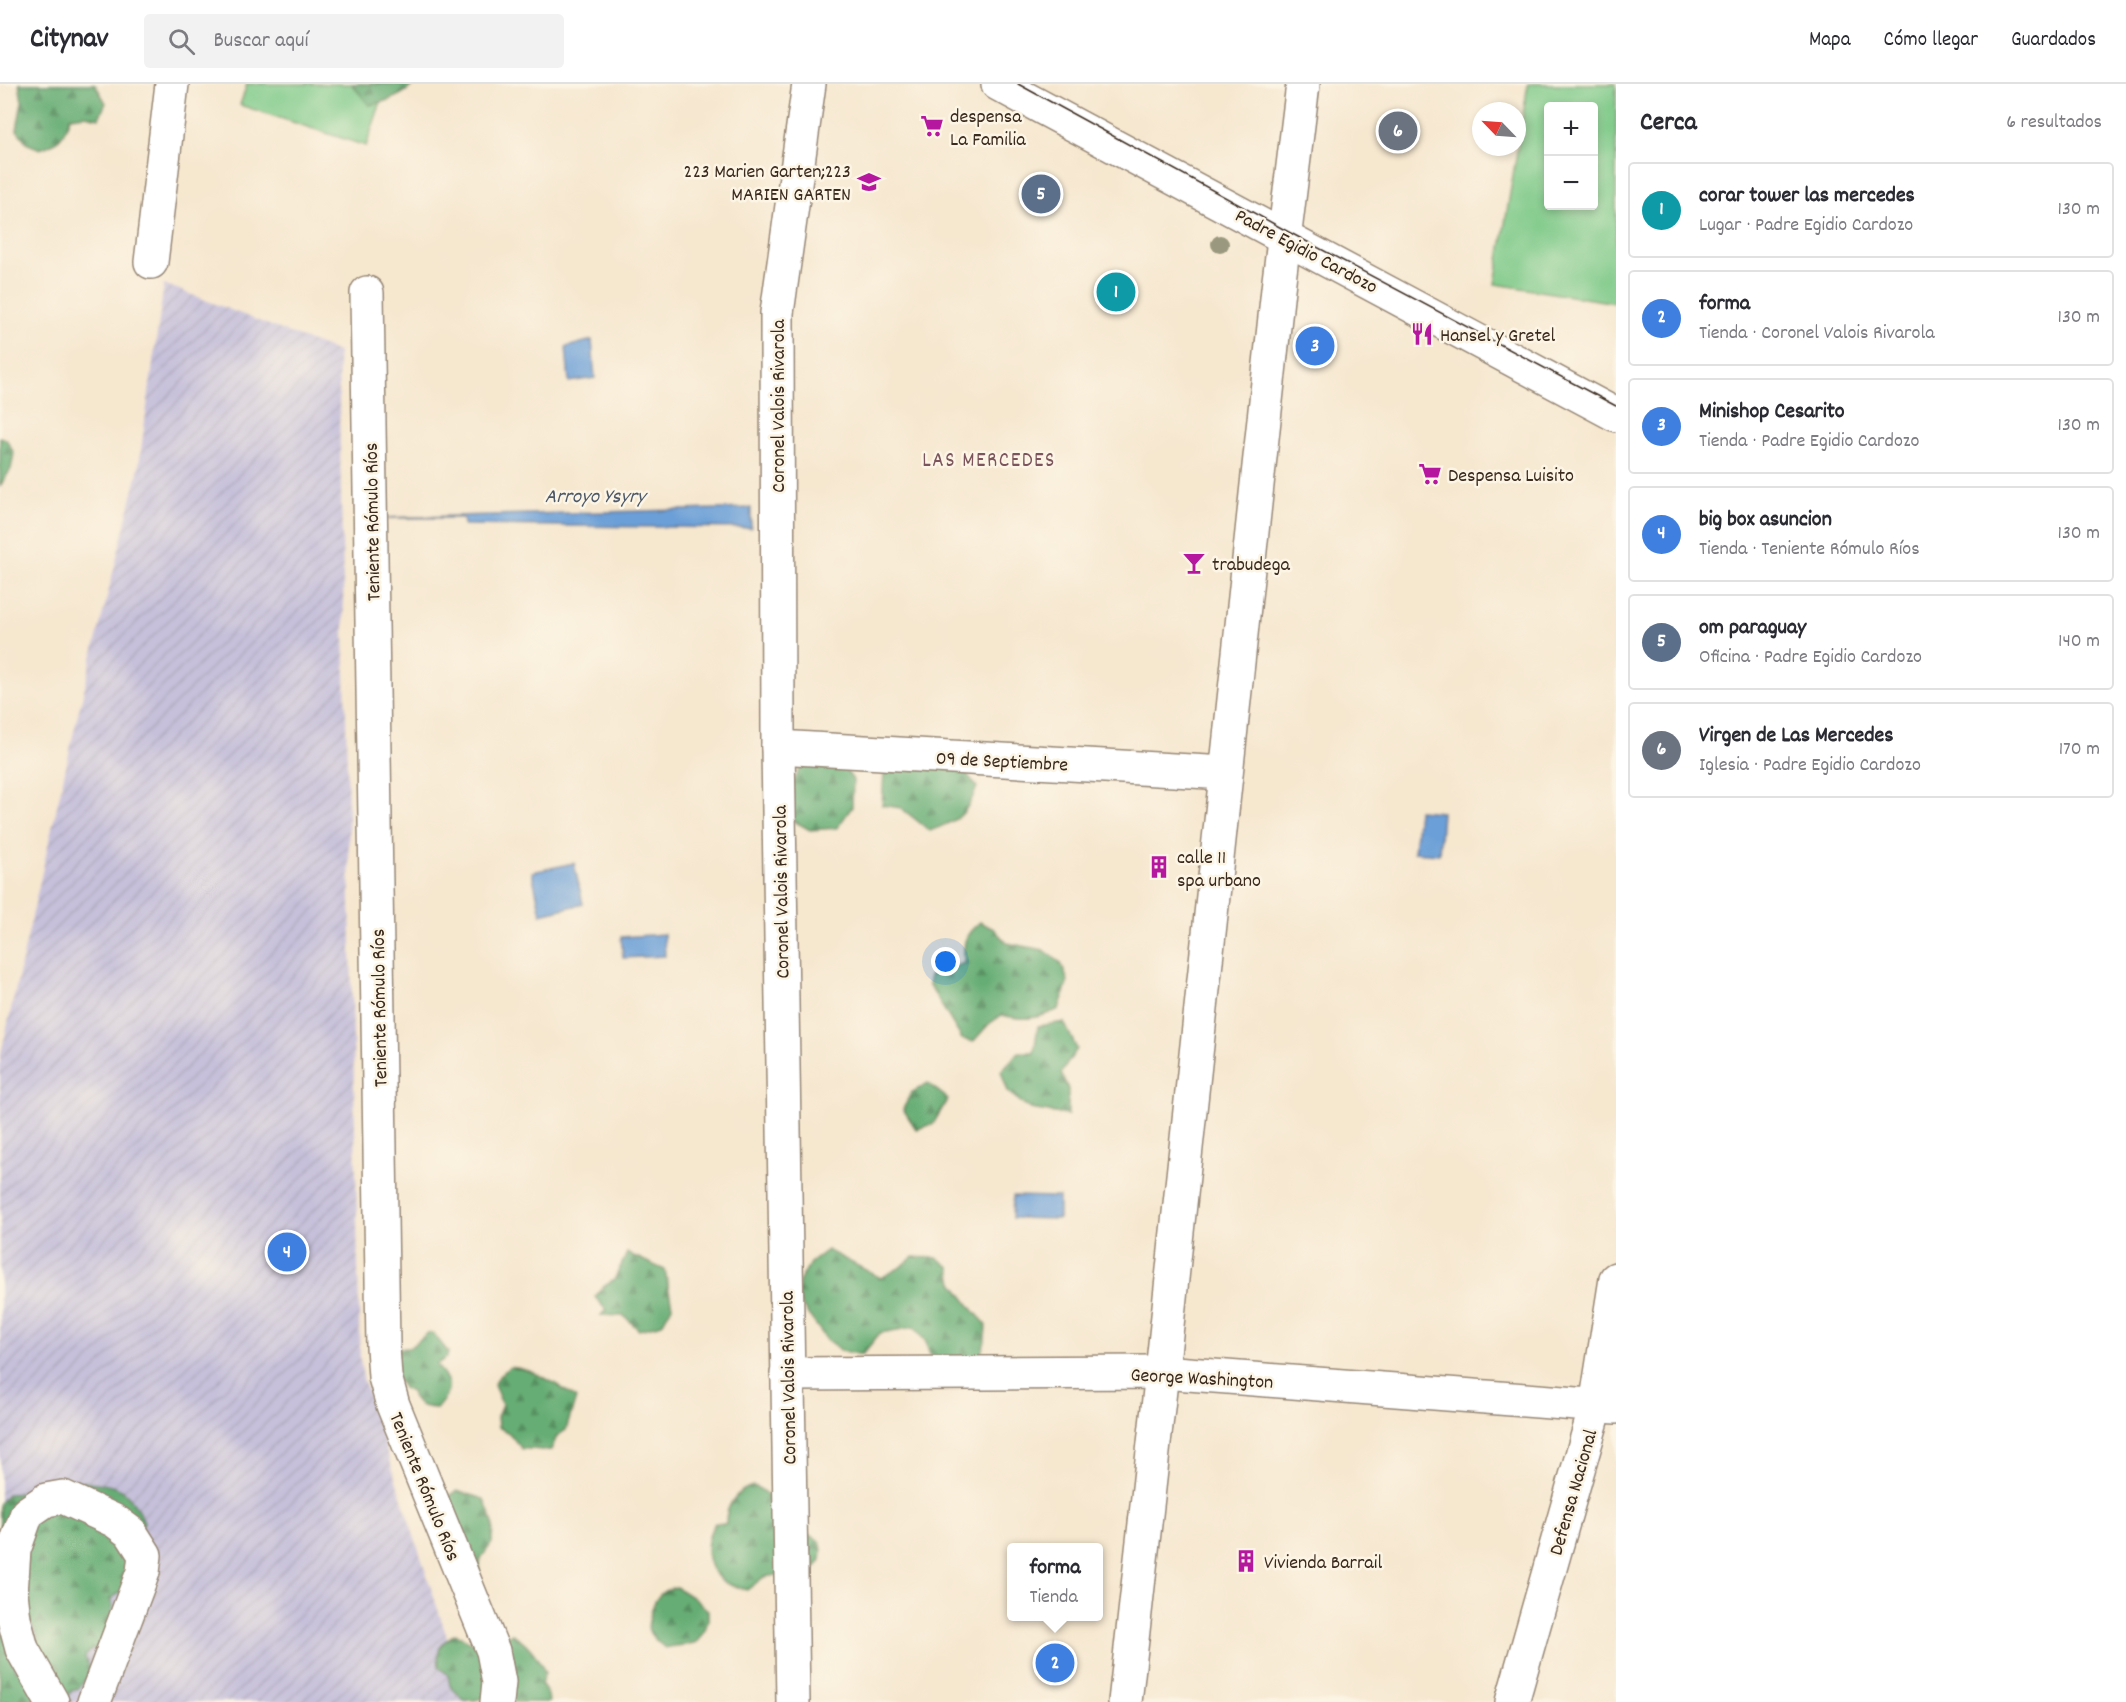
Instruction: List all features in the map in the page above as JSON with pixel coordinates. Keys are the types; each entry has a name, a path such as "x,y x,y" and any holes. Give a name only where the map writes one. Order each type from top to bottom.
{"street":[{"path":"150,262 172,84"},
{"name":"Coronel Valois Rivarola","path":"793,1702 778,747 777,313 809,84"},
{"name":"Padre Egidio Cardozo","path":"998,84 1616,416"},
{"path":"1125,1702 1284,238 1303,84"},
{"name":"Teniente Rómulo Ríos","path":"367,293 383,1335 386,1377 393,1405 493,1651 499,1682 497,1702"},
{"name":"09 de Septiembre","path":"778,747 1226,773"},
{"name":"Defensa Nacional","path":"1512,1702 1606,1407 1616,1279"},
{"name":"George Washington","path":"787,1374 1162,1372 1606,1407"},
{"path":"52,1702 22,1649 14,1619 11,1593 14,1550 27,1512 46,1500 63,1497 115,1521 131,1533 145,1555 142,1572 93,1702"}],"shaded area":[{"path":"164,284 338,352 360,1358 363,1378 468,1702 0,1702 0,1058 77,718 138,472"}],"green space":[{"path":"19,84 95,84 106,103 99,118 85,115 70,117 60,138 40,149 28,144 17,130 22,101"},
{"path":"247,84 387,84 366,146 240,105"},
{"path":"352,84 413,84 399,96 369,105"},
{"path":"1528,84 1616,84 1616,303 1495,284 1516,156 1526,156 1525,102"},
{"path":"0,437 6,439 14,453 11,469 0,486"},
{"path":"906,748 954,757 977,787 969,805 960,816 930,831 901,808 882,805 884,771"},
{"path":"806,756 839,760 853,780 852,807 837,828 810,830 792,820 793,783"},
{"path":"980,922 994,929 1007,943 1044,950 1061,963 1068,981 1059,1009 1031,1018 1002,1015 989,1024 973,1042 962,1039 929,985 929,976 964,963 966,940"},
{"path":"1064,1022 1077,1049 1061,1073 1068,1089 1068,1115 1030,1109 1008,1092 1001,1071 1019,1052 1034,1052 1038,1026"},
{"path":"928,1083 948,1099 933,1124 916,1129 903,1109 912,1092"},
{"path":"827,1250 881,1278 913,1257 937,1258 950,1267 953,1283 986,1324 985,1341 978,1363 932,1363 926,1342 914,1327 880,1333 862,1355 842,1351 827,1340 799,1302 799,1282 810,1263"},
{"path":"627,1253 665,1270 672,1306 662,1324 639,1330 624,1316 601,1315 606,1310 595,1297 603,1287 614,1280"},
{"path":"428,1333 433,1333 448,1352 447,1357 436,1365 445,1376 449,1386 446,1396 437,1408 417,1403 411,1392 403,1388 392,1371 399,1348 409,1348"},
{"path":"510,1367 536,1374 576,1398 566,1430 557,1436 551,1450 522,1449 509,1433 498,1427 497,1417 502,1405 494,1384"},
{"path":"57,1480 109,1485 123,1491 133,1501 144,1522 138,1535 128,1588 110,1599 113,1606 107,1647 93,1648 87,1654 85,1658 91,1672 78,1689 71,1691 68,1698 71,1702 0,1702 0,1628 15,1670 29,1672 34,1666 38,1637 0,1568 0,1503 7,1494 29,1493"},
{"path":"753,1486 759,1488 770,1498 793,1527 819,1541 822,1550 821,1560 805,1581 776,1575 764,1577 747,1590 724,1582 712,1570 707,1547 711,1530 715,1523 726,1524 726,1517 733,1500 742,1491"},
{"path":"457,1491 484,1499 493,1523 492,1543 481,1558 478,1577 445,1502"},
{"path":"676,1587 708,1610 708,1620 697,1642 665,1648 652,1636 648,1624 658,1597 670,1588"},
{"path":"455,1634 473,1643 512,1634 518,1637 532,1650 545,1672 541,1684 548,1695 549,1702 496,1702 484,1698 464,1700 450,1686 448,1675 439,1667 440,1647"}],"water":[{"path":"592,340 595,378 569,382 566,347"},
{"path":"751,508 751,528 464,525 463,518 380,518"},
{"path":"1418,810 1442,812 1439,854 1414,852"},
{"path":"574,863 583,904 541,914 532,872"},
{"path":"664,934 665,956 623,958 621,937"},
{"path":"1013,1196 1059,1197 1059,1219 1012,1218"}],"tram line":[{"path":"1018,84 1285,230 1616,406"}],"place":[{"name":"despensa La Familia","path":"932,126"},
{"name":"Virgen de Las Mercedes","path":"1398,131"},
{"name":"223 Marien Garten;223 MARIEN GARTEN","path":"869,182"},
{"name":"om paraguay","path":"1041,194"},
{"name":"corar tower las mercedes","path":"1116,292"},
{"name":"Hansel y Gretel","path":"1422,334"},
{"name":"Minishop Cesarito","path":"1315,346"},
{"name":"Despensa Luisito","path":"1430,474"},
{"name":"trabudega","path":"1194,563"},
{"name":"calle 11 spa urbano","path":"1159,867"},
{"name":"big box asuncion","path":"287,1252"},
{"name":"Vivienda Barrail","path":"1246,1561"},
{"name":"forma","path":"1055,1663"}],"district":[{"name":"LAS MERCEDES","path":"989,459"}],"water label":[{"name":"Arroyo Ysyry","path":"595,495"}]}
